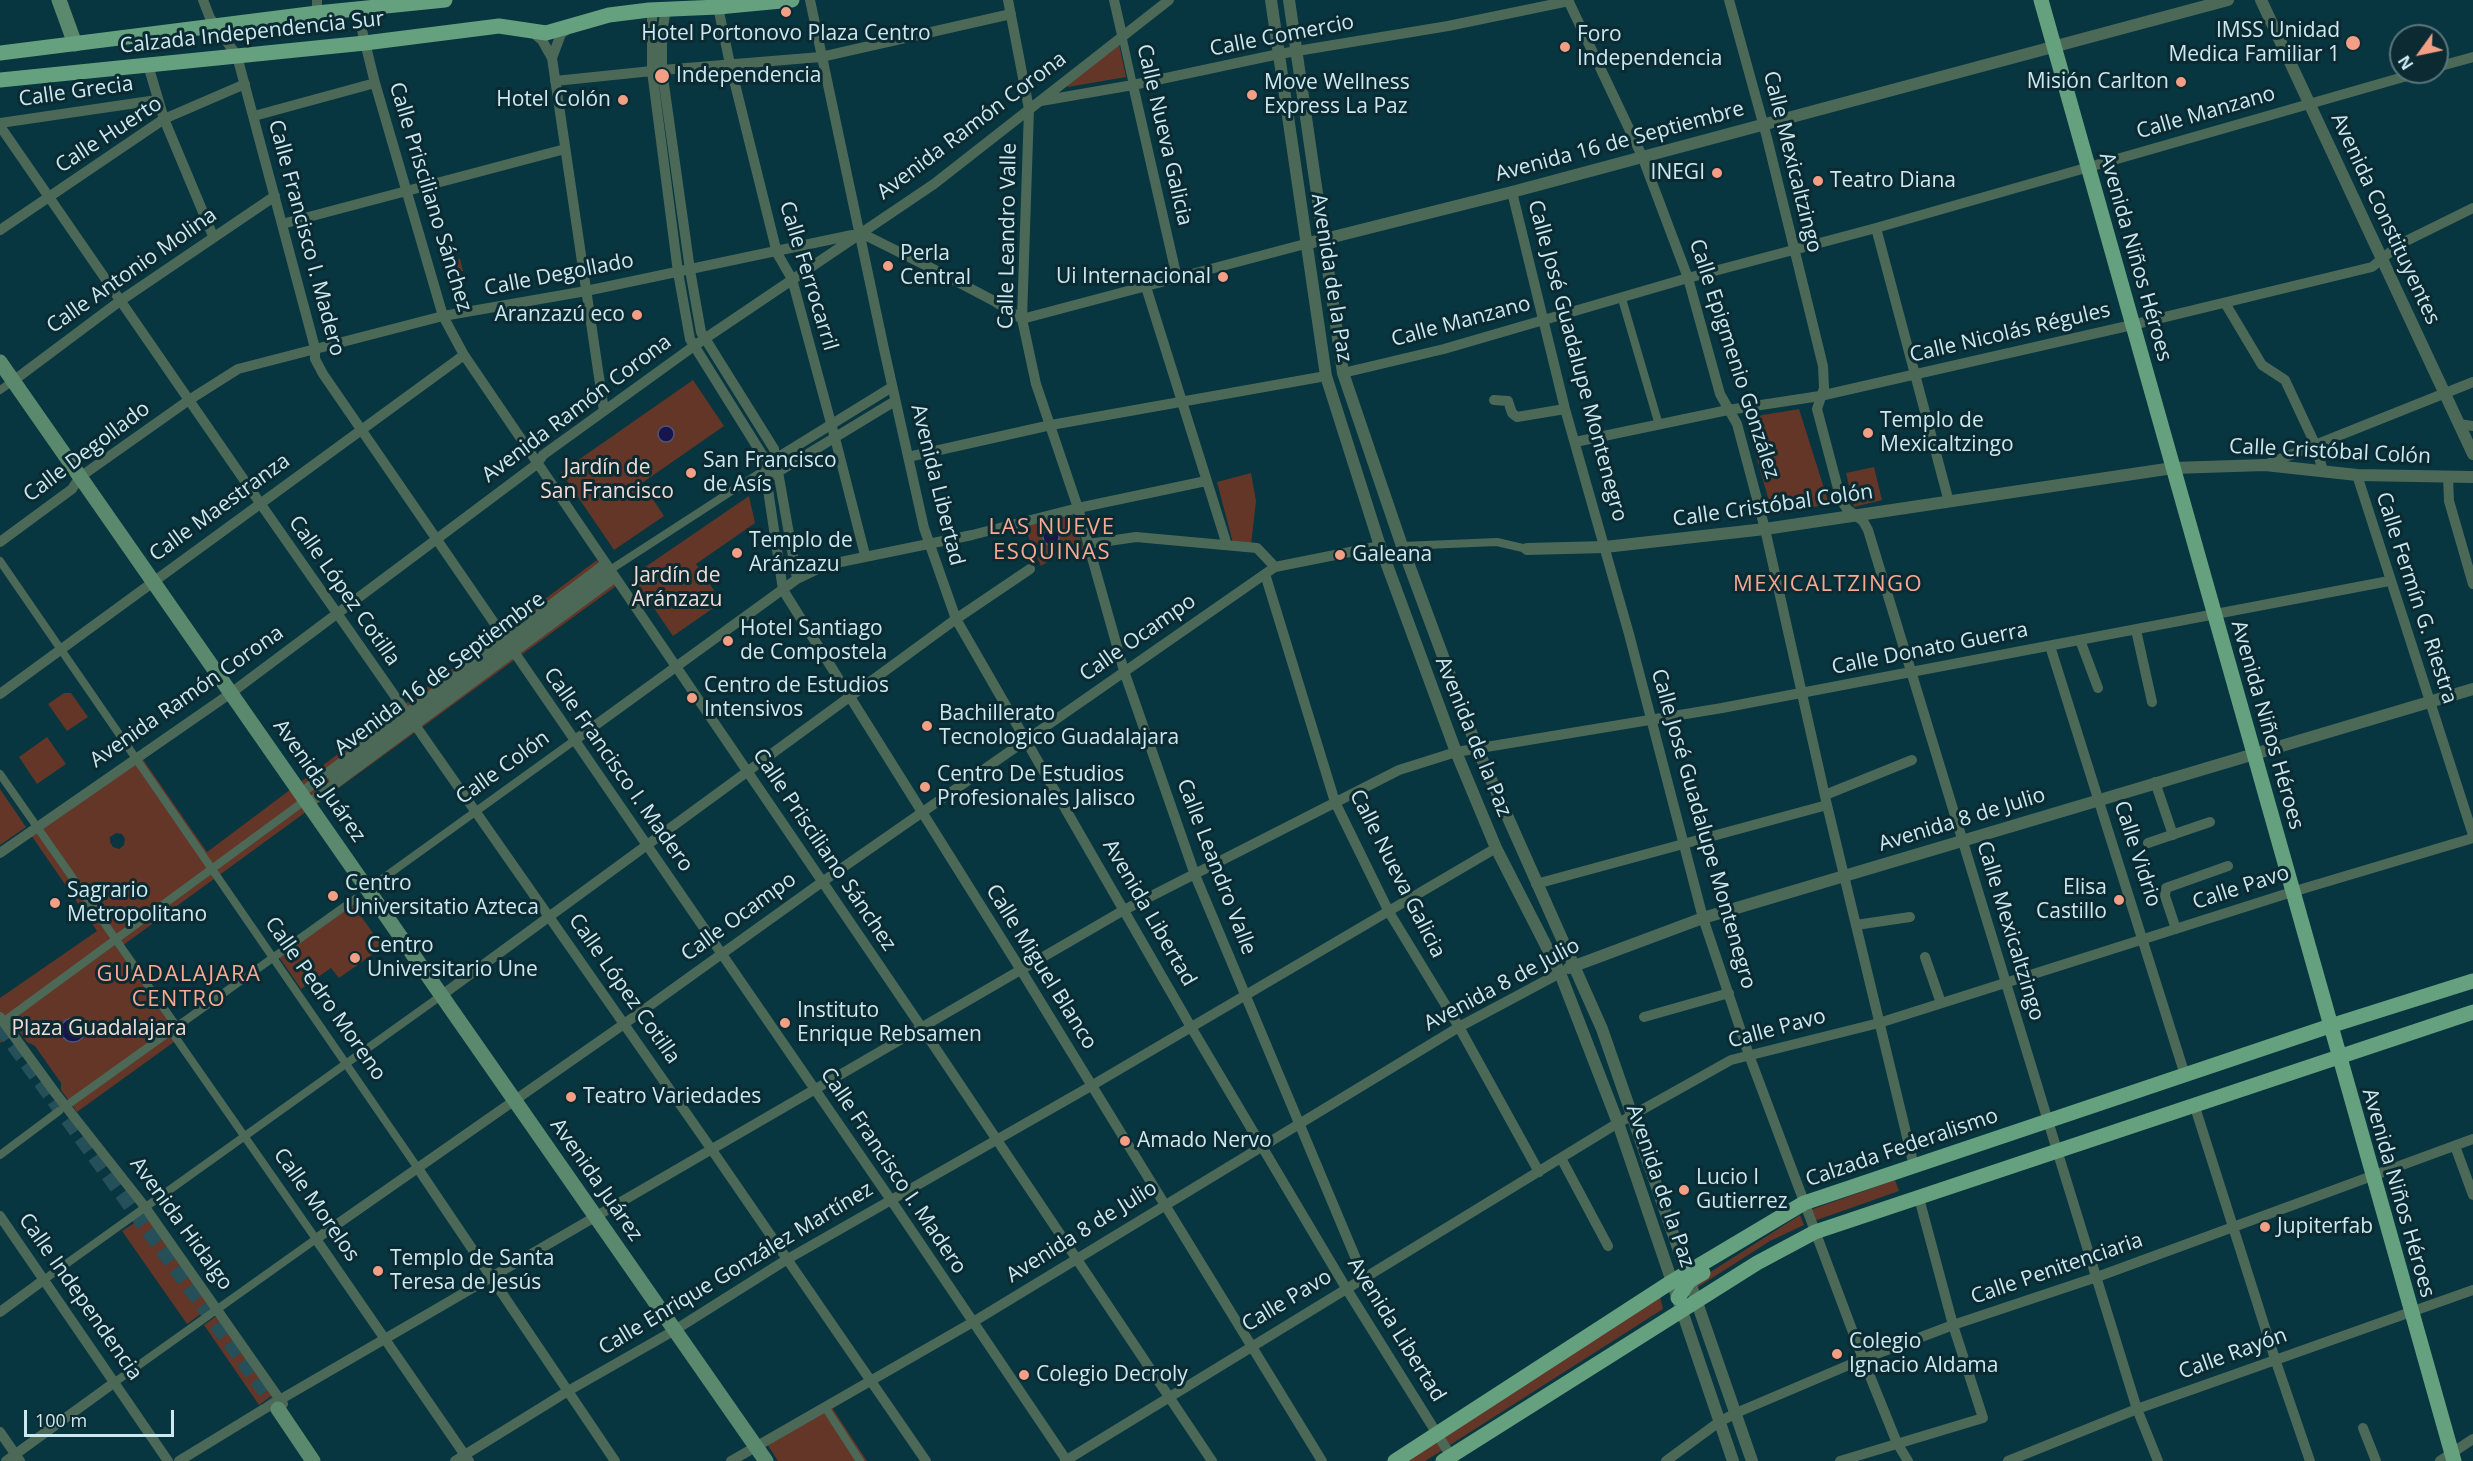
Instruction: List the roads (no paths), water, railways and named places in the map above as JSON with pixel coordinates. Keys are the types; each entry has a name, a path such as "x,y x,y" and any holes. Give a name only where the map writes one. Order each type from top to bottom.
{"main road":[{"path":"60,0 75,44"},
{"name":"Calzada Independencia Sur","path":"0,53 215,26 317,7 357,9 437,0"},
{"name":"Calzada Independencia Sur","path":"0,80 365,43 498,26 546,33 659,4 718,7 792,0"},
{"name":"Avenida Niños Héroes","path":"2041,0 2372,1175 2449,1458"},
{"name":"Avenida Juárez","path":"0,362 766,1461"},
{"name":"Calzada Federalismo","path":"1395,1461 1800,1205 2330,1026 2473,981"},
{"path":"1449,1459 1680,1303 1696,1301 1757,1263 1815,1232 2473,1012"},
{"path":"1680,1303 1682,1278"},
{"name":"Avenida Hidalgo","path":"279,1404 313,1461"}],"street":[{"path":"203,0 215,26 237,56"},
{"name":"Avenida Libertad","path":"810,0 895,401 928,544 956,619 1191,1027 1346,1288 1438,1433 1449,1459"},
{"name":"Calle Leandro Valle","path":"1008,0 1033,105 1022,319 1036,384 1078,508 1124,670 1195,875 1364,1278"},
{"name":"Calle Nueva Galicia","path":"1114,0 1177,278"},
{"name":"Avenida Ramón Corona","path":"0,853 231,693 537,464 543,455 705,338 934,184 1169,0"},
{"name":"Avenida de la Paz","path":"1271,0 1326,376 1380,546 1456,752 1496,848 1560,973 1618,1123 1682,1278 1696,1301 1752,1461"},
{"name":"Avenida de la Paz","path":"1289,0 1343,373 1402,546 1477,748 1602,1029 1633,1114 1682,1278"},
{"name":"Calle Comercio","path":"1033,105 1279,54 1448,26 1569,0"},
{"name":"Calle Epigmenio González","path":"1569,0 1642,156 1688,278 1720,394 1737,424 1765,529 1826,800 1914,1166"},
{"name":"Calle Mexicaltzingo","path":"1729,0 1764,124 1823,366 1824,388 1817,409 1841,500 1847,509 1863,521 1868,530 2057,1150 2138,1408 2158,1461"},
{"name":"Avenida 16 de Septiembre","path":"1022,319 1512,192 2228,0"},
{"name":"Avenida Constituyentes","path":"2261,0 2473,454"},
{"path":"659,4 662,34 657,70 701,332 774,449 797,579"},
{"name":"Calle Ferrocarril","path":"718,7 777,253 792,279 865,555"},
{"name":"Calle Prisciliano Sánchez","path":"357,9 375,83 409,192 443,316 464,355 674,667 922,1028 1212,1461"},
{"path":"555,81 821,57 1011,14"},
{"path":"552,58 561,34 570,27"},
{"path":"532,31 542,40 552,58 604,411"},
{"name":"Calle Francisco I. Madero","path":"237,56 315,348 315,359 323,374 891,1200 1066,1461"},
{"path":"2449,64 2473,57"},
{"path":"148,65 164,119 213,236"},
{"name":"Calle Miguel Blanco","path":"657,70 678,272 690,339 763,456 762,473 783,590 1022,970 1322,1461"},
{"name":"Calle Manzano","path":"1343,373 1444,349 1543,319 1876,228 2389,81"},
{"path":"254,116 375,83"},
{"name":"Calle Huerto","path":"0,230 164,119 245,84"},
{"name":"Calle Grecia","path":"0,124 157,100"},
{"name":"Calle López Cotilla","path":"0,124 260,504 477,811 924,1460"},
{"path":"282,224 565,149"},
{"name":"Calle José Guadalupe Montenegro","path":"1512,192 1566,409 1703,918 1800,1205 1815,1232 1897,1443 1908,1461"},
{"name":"Calle Antonio Molina","path":"13,381 120,301 275,196"},
{"name":"Calle Nicolás Régules","path":"1575,442 1728,410 1820,396 2132,325 2372,267 2400,244 2473,208"},
{"path":"1876,228 1949,502"},
{"path":"861,233 948,276 1022,319"},
{"name":"Calle Degollado","path":"0,542 72,489 80,477 189,400 238,369 443,316 586,291 777,253 861,233"},
{"path":"1146,287 1227,545"},
{"path":"1622,299 1659,425"},
{"path":"2225,303 2262,365 2285,380 2315,444 2323,471"},
{"name":"Calle Maestranza","path":"0,694 464,355"},
{"path":"908,457 1051,424 1182,403 1326,376"},
{"path":"0,390 13,381"},
{"path":"2265,465 2473,382"},
{"path":"609,571 762,473 776,458 892,387"},
{"path":"1494,400 1508,401 1514,416 1517,417 1566,409"},
{"path":"762,473 779,472 895,401"},
{"path":"2459,424 2473,426"},
{"name":"Calle Cristóbal Colón","path":"1270,571 1380,546 1497,542 1527,549 1605,547 1765,529 2173,468 2265,465 2357,475 2473,477"},
{"name":"Calle Fermín G. Riestra","path":"2357,475 2473,837"},
{"path":"2448,477 2449,501 2473,584"},
{"name":"Calle Colón","path":"375,884 797,579 826,565 865,555 928,544 1078,508 1206,481"},
{"path":"1088,544 1136,537 1257,548 1270,571"},
{"name":"Calle Pedro Moreno","path":"0,561 346,1063 615,1461"},
{"path":"0,1312 442,994 956,619 1030,568"},
{"name":"Avenida 16 de Septiembre","path":"2,1019 212,868 609,571"},
{"name":"Avenida 16 de Septiembre","path":"411,720 609,571"},
{"name":"Calle Nueva Galicia","path":"1270,571 1335,802 1389,912 1459,1027 1539,1172"},
{"name":"Calle Ocampo","path":"316,1239 1124,670 1270,571"},
{"name":"Calle Donato Guerra","path":"1335,802 1399,770 1456,752 1802,693 2390,581"},
{"path":"2136,630 2152,702"},
{"path":"2080,640 2098,688"},
{"name":"Calle Vidrio","path":"2050,646 2185,1075"},
{"name":"Avenida 8 de Julio","path":"731,1461 973,1322 1459,1027 1575,964 1703,918 2473,689"},
{"path":"1536,884 1683,846 1826,800 1912,760"},
{"name":"Calle Morelos","path":"0,774 115,939 244,1136 385,1338 463,1459"},
{"path":"2155,782 2172,835"},
{"path":"179,1461 279,1404 385,1338 1124,910 1335,802"},
{"path":"2148,843 2210,822"},
{"name":"Calle Pavo","path":"1066,1461 1251,1345 1633,1114 1721,1064 1879,1023 2473,837"},
{"name":"Calle Enrique González Martínez","path":"463,1459 568,1391 675,1330 786,1260 1091,1086 1496,848"},
{"path":"2176,929 2165,896 2166,888 2228,866"},
{"path":"70,1103 355,899"},
{"path":"1856,925 1910,917"},
{"path":"1925,957 1941,1003"},
{"path":"1644,1017 1729,993"},
{"name":"Avenida Hidalgo","path":"2,1019 66,1106 146,1207 279,1404 322,1461"},
{"path":"2194,1104 2310,1461"},
{"path":"0,1155 59,1111"},
{"name":"Calle Penitenciaria","path":"1666,1461 1719,1422 1736,1413 1863,1359 1953,1325 2097,1277 2473,1139"},
{"path":"2455,1146 2473,1195"},
{"path":"1561,1158 1608,1246"},
{"path":"1840,1461 1983,1418 1953,1325 1919,1198"},
{"name":"Calle Independencia","path":"0,1216 168,1461"},
{"path":"6,1461 18,1457 115,1382 316,1239"},
{"name":"Calle Rayón","path":"2008,1461 2138,1408 2473,1290"},
{"path":"1680,1303 1733,1461"},
{"path":"825,1407 860,1461"},
{"path":"2363,1428 2376,1461"},
{"path":"0,1432 18,1457"},
{"path":"2449,1458 2473,1439"}],"tunnel":[{"path":"0,1026 278,1409"}],"place":[{"name":"Hotel Portonovo Plaza Centro","path":"786,12"},
{"name":"IMSS Unidad Medica Familiar 1","path":"2353,43"},
{"name":"Foro Independencia","path":"1565,47"},
{"name":"Independencia","path":"662,76"},
{"name":"Misión Carlton","path":"2181,82"},
{"name":"Move Wellness Express La Paz","path":"1252,95"},
{"name":"Hotel Colón","path":"623,100"},
{"name":"INEGI","path":"1717,173"},
{"name":"Teatro Diana","path":"1818,181"},
{"name":"Perla Central","path":"888,266"},
{"name":"Ui Internacional","path":"1223,277"},
{"name":"Aranzazú eco","path":"637,315"},
{"name":"Templo de Mexicaltzingo","path":"1868,433"},
{"name":"San Francisco de Asís","path":"691,473"},
{"name":"Templo de Aránzazu","path":"737,553"},
{"name":"Galeana","path":"1340,555"},
{"name":"Hotel Santiago de Compostela","path":"728,641"},
{"name":"Centro de Estudios Intensivos","path":"692,698"},
{"name":"Bachillerato Tecnologico Guadalajara","path":"927,726"},
{"name":"Centro De Estudios Profesionales Jalisco","path":"925,787"},
{"name":"Centro Universitatio Azteca","path":"333,896"},
{"name":"Elisa Castillo","path":"2119,900"},
{"name":"Sagrario Metropolitano","path":"55,903"},
{"name":"Centro Universitario Une","path":"355,958"},
{"name":"Instituto Enrique Rebsamen","path":"785,1023"},
{"name":"Teatro Variedades","path":"571,1097"},
{"name":"Amado Nervo","path":"1125,1141"},
{"name":"Lucio I Gutierrez","path":"1684,1190"},
{"name":"Jupiterfab","path":"2265,1227"},
{"name":"Templo de Santa Teresa de Jesús","path":"378,1271"},
{"name":"Colegio Ignacio Aldama","path":"1837,1354"},
{"name":"Colegio Decroly","path":"1024,1375"}],"district":[{"name":"LAS NUEVE ESQUINAS","path":"1052,540"},
{"name":"MEXICALTZINGO","path":"1828,585"},
{"name":"GUADALAJARA CENTRO","path":"179,988"}],"park label":[{"name":"Jardín de San Francisco","path":"607,480"},
{"name":"Jardín de Aránzazu","path":"677,588"},
{"name":"Plaza Guadalajara","path":"99,1029"}]}
